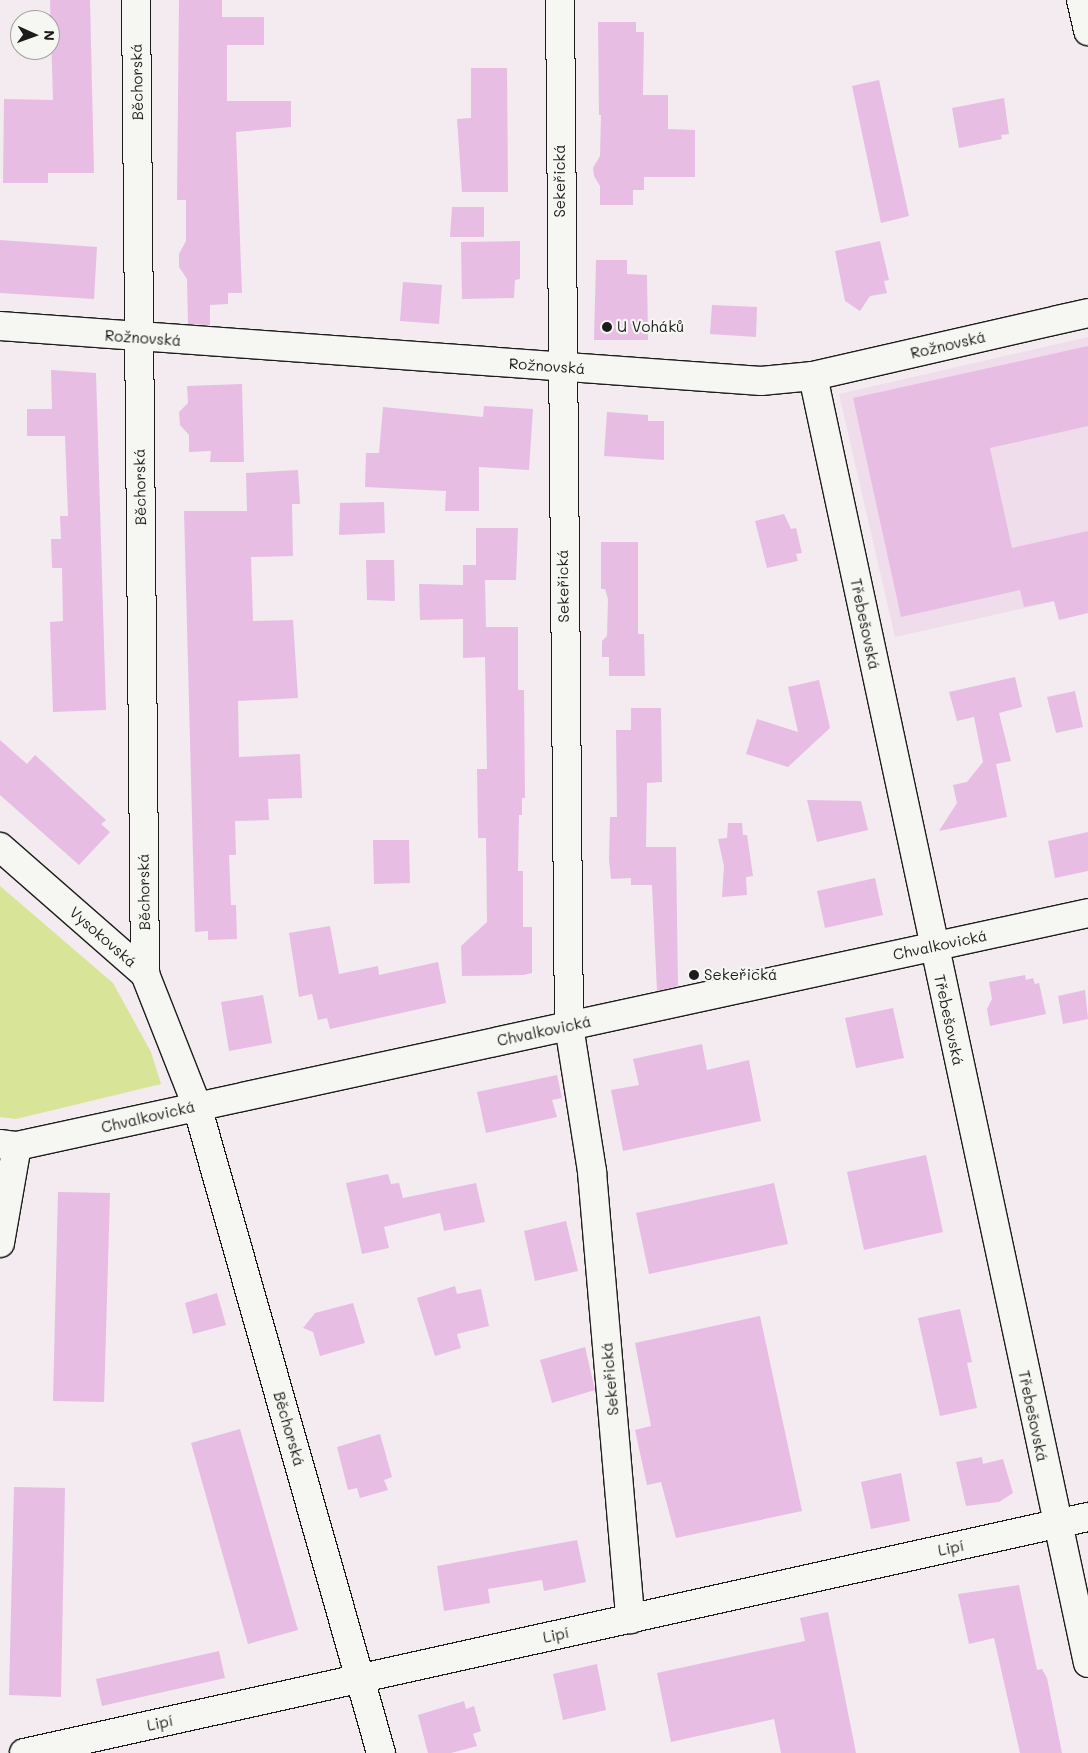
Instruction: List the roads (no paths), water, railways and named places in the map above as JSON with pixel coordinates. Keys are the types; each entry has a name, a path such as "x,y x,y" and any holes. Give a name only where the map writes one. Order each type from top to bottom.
{"street":[{"name":"Běchorská","path":"136,0 145,974"},
{"name":"Sekeřická","path":"560,0 560,367 569,1026 592,1172 630,1619"},
{"path":"1081,0 1088,31"},
{"name":"Rožnovská","path":"0,326 139,338 761,381 812,376 1088,312"},
{"name":"Třebešovská","path":"812,376 1088,1663"},
{"name":"Vysokovská","path":"0,847 145,974 197,1106"},
{"name":"Chvalkovická","path":"8,1145 197,1106 1088,913"},
{"name":"Běchorská","path":"197,1106 381,1753"},
{"path":"0,1243 8,1145"},
{"name":"Lipí","path":"24,1753 1088,1518"}],"place":[{"name":"U Voháků","path":"607,327"},
{"name":"Sekeřická","path":"694,975"}]}
